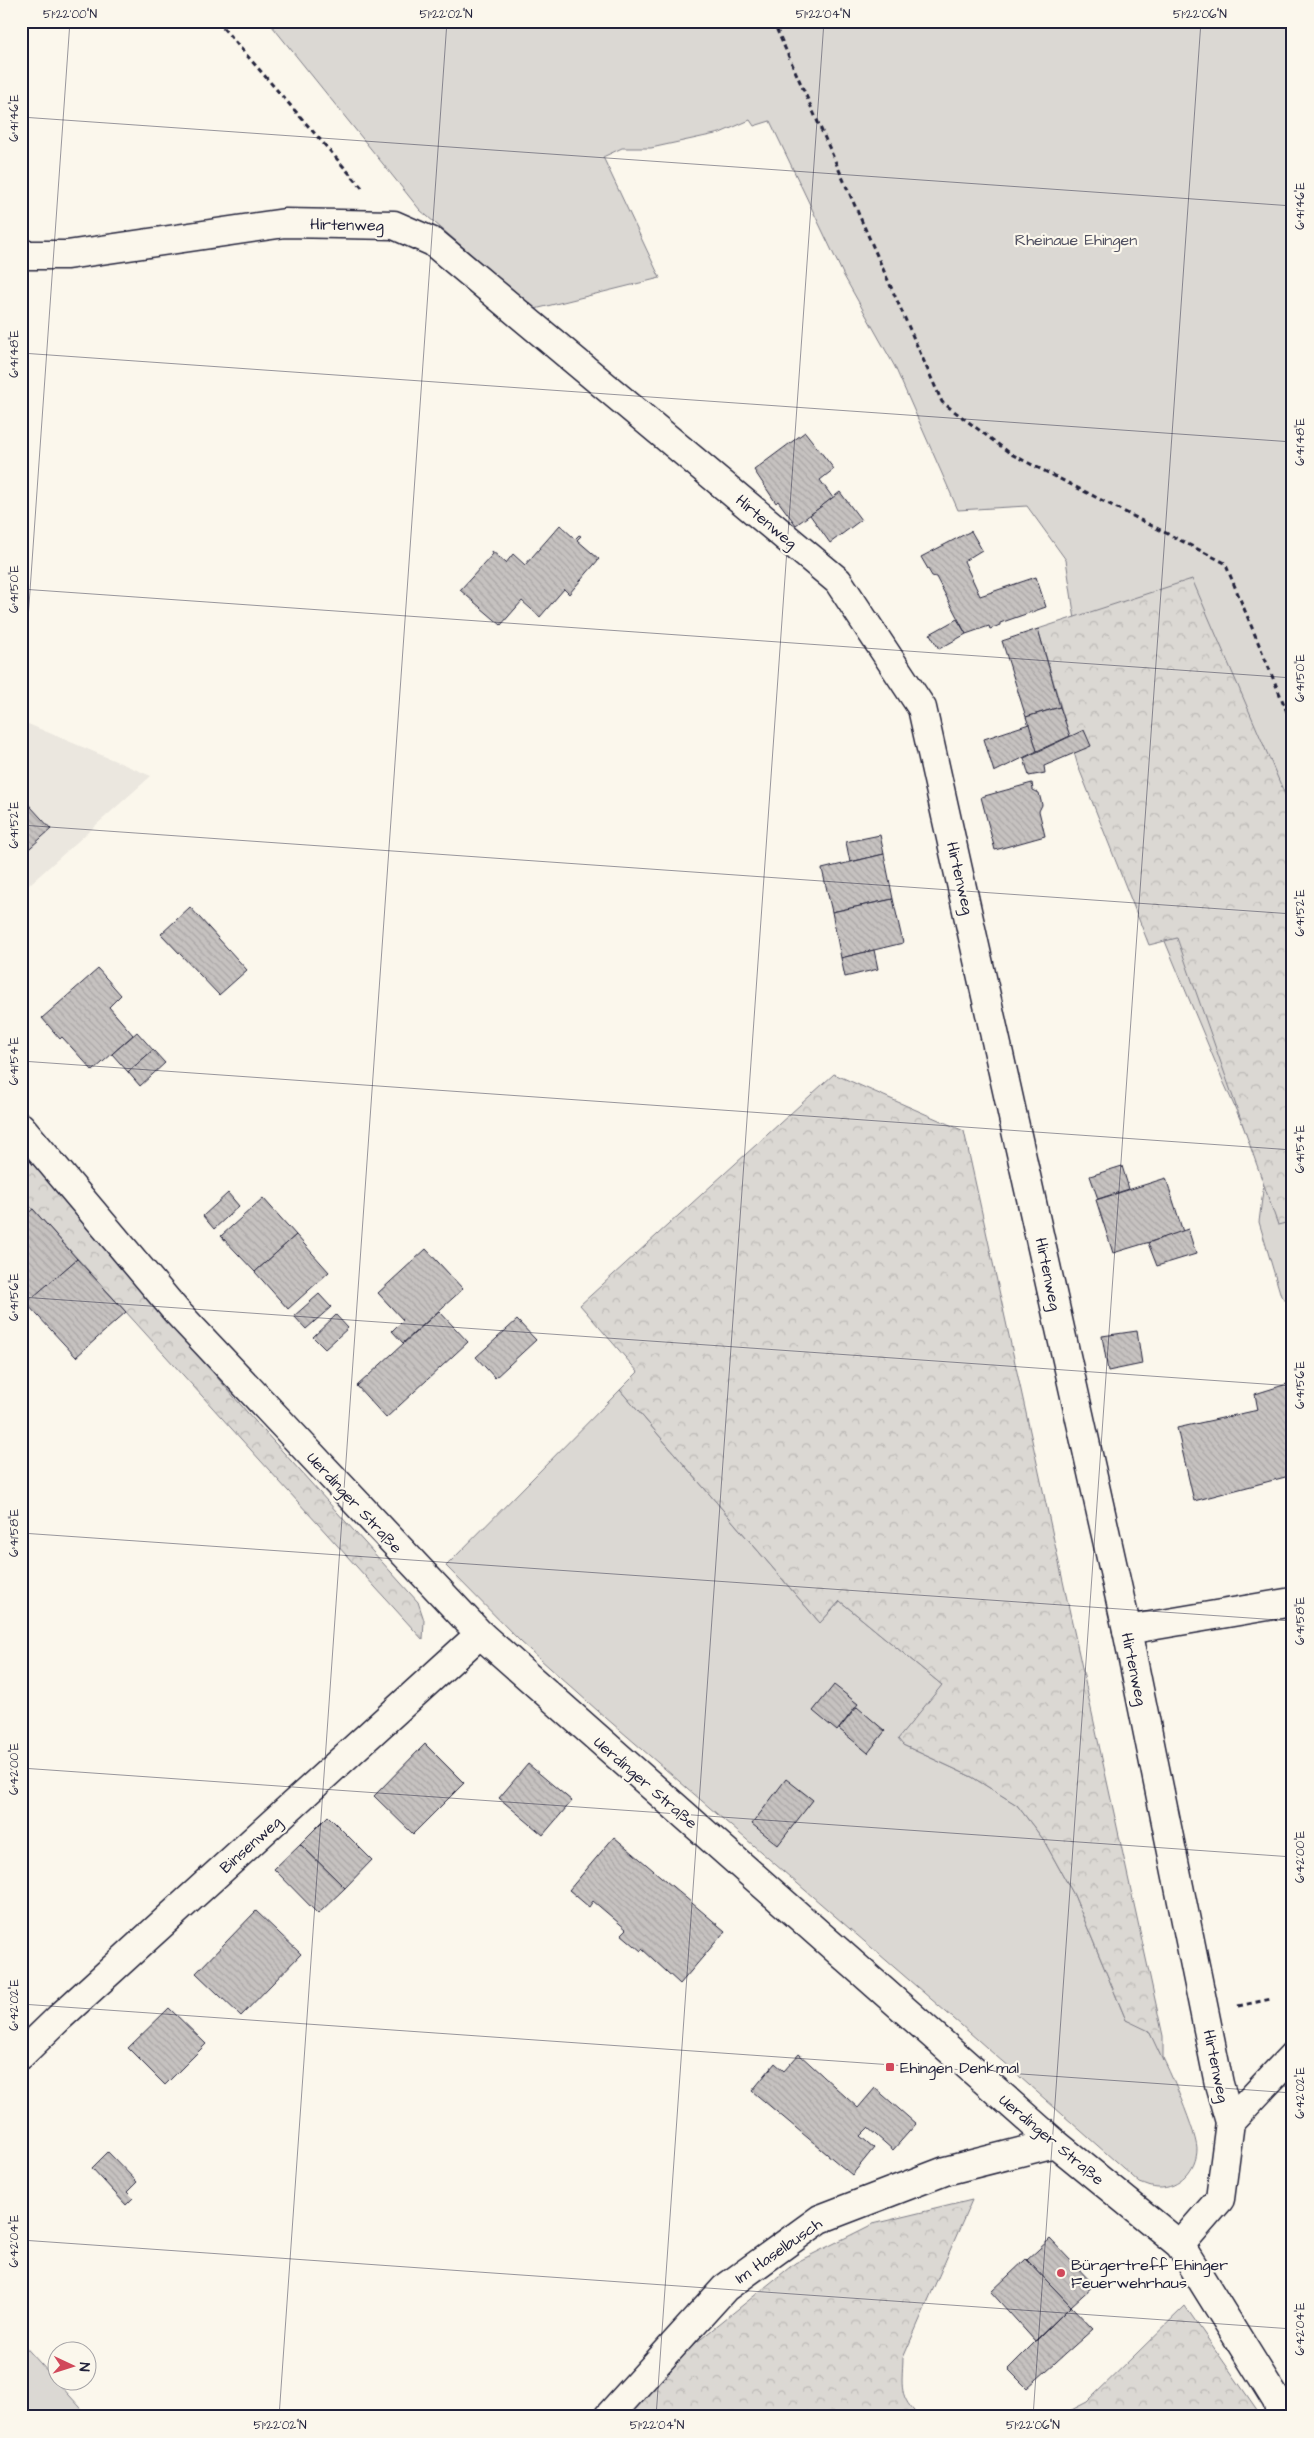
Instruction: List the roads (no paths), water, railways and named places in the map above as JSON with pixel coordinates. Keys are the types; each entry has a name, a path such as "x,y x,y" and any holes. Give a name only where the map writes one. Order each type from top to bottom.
{"street":[{"name":"Hirtenweg","path":"21,255 67,255 286,223 394,225 433,242 838,581 922,708 1127,1630 1219,2084 1230,2122 1220,2199 1180,2245"},
{"name":"Uerdinger Straße","path":"21,1127 176,1311 480,1634 1055,2144 1180,2245 1277,2401 1282,2417"},
{"path":"1127,1630 1292,1602"},
{"name":"Binsenweg","path":"21,2055 60,2016 480,1634"},
{"name":"Hirtenweg","path":"1230,2122 1293,2055"},
{"name":"Im Haselbusch","path":"608,2417 725,2288 820,2219 946,2171 1055,2144"}],"place":[{"name":"Ehingen Denkmal","path":"890,2067"},
{"name":"Bürgertreff Ehinger Feuerwehrhaus","path":"1061,2273"}],"park label":[{"name":"Rheinaue Ehingen","path":"1076,239"}]}
